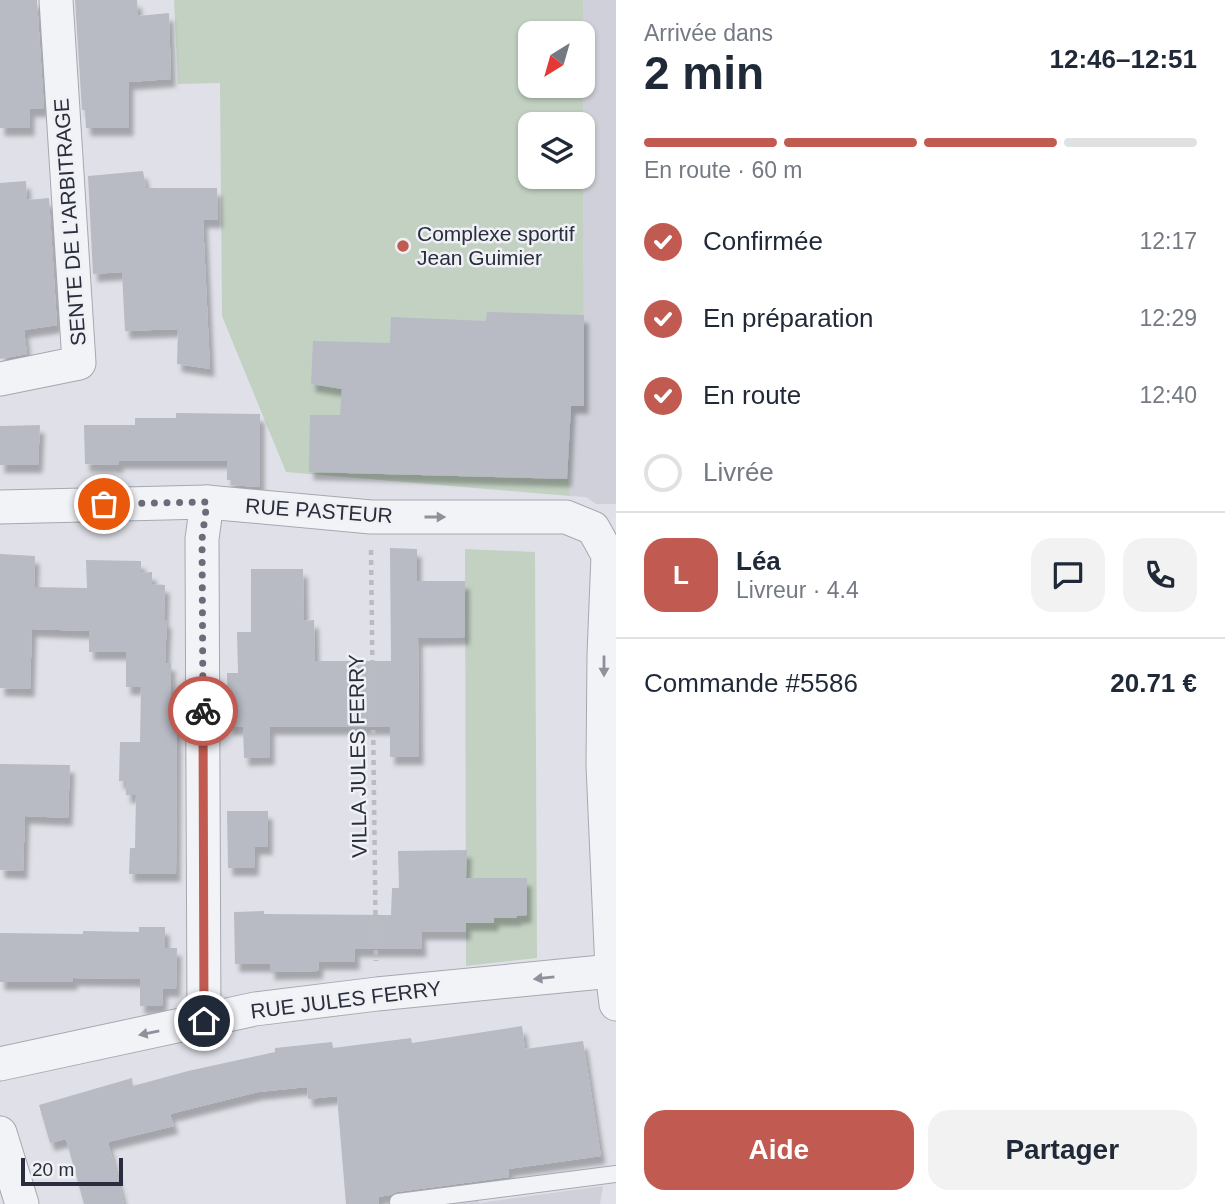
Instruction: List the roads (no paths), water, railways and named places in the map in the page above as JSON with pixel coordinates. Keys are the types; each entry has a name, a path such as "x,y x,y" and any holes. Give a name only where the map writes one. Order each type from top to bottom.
{"street":[{"name":"SENTE DE L'ARBITRAGE","path":"0,379 79,363 56,0"},
{"name":"RUE PASTEUR","path":"0,507 207,502 371,517 566,517 606,545"},
{"path":"204,1021 202,539 207,502"},
{"path":"606,545 603,765 612,971 616,1004"},
{"name":"RUE JULES FERRY","path":"0,1065 255,1009 612,971"},
{"path":"0,1133 22,1204"}],"lane":[{"path":"398,1202 616,1174"}],"place":[{"name":"Complexe sportif Jean Guimier","path":"403,246"}]}
